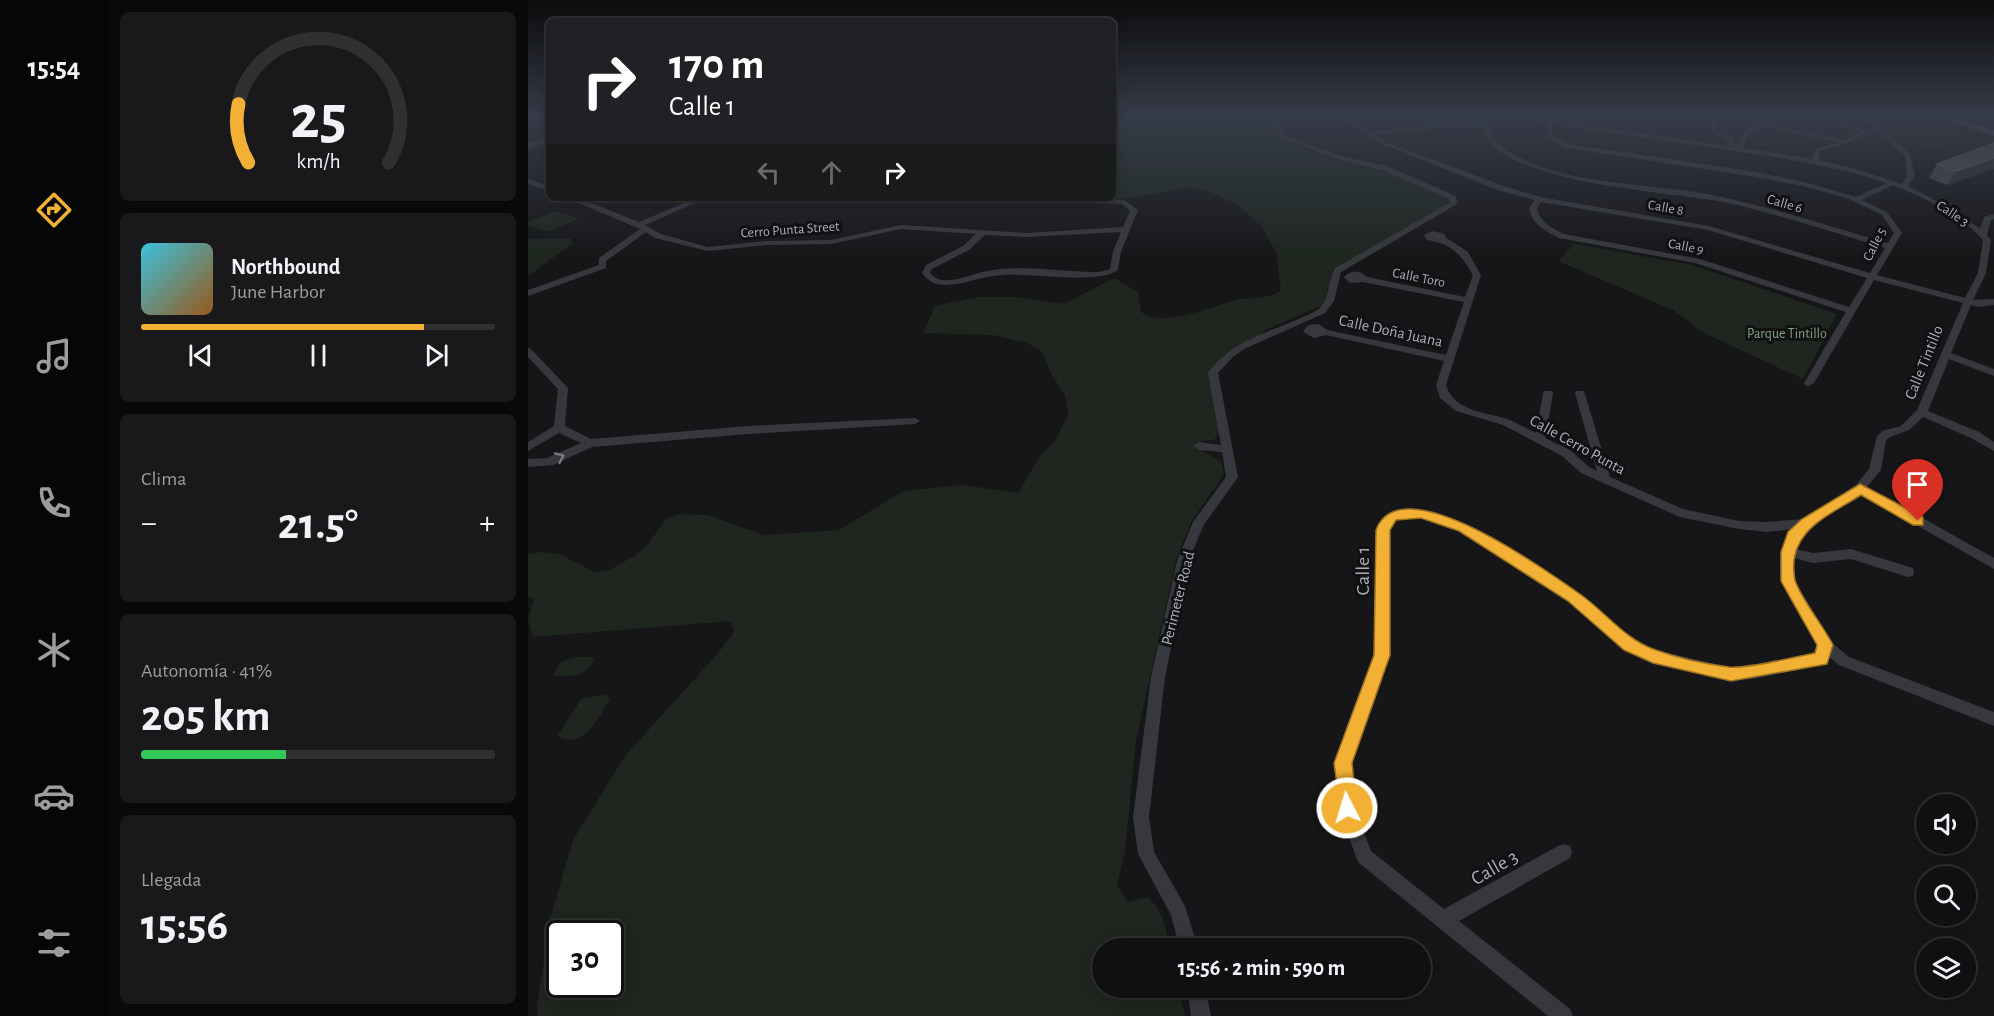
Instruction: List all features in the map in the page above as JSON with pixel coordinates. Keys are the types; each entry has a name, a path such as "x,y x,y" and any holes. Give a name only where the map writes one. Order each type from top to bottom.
{"street":[{"name":"Perimeter Road","path":"1186,938 1179,912 1146,854 1141,817 1158,677 1183,561 1197,525 1232,477 1213,372 1221,360 1254,341 1322,311 1332,300 1332,278 1338,270 1452,204 1453,198 1444,192 1384,168 1364,163"},
{"name":"Calle 8","path":"1440,163 1539,199 1709,228 1873,277 1978,304 1994,302"},
{"name":"Calle 6","path":"1533,163 1548,170 1735,202 1889,246"},
{"name":"Calle 5","path":"1678,163 1802,182 1856,200 1877,209 1893,221 1898,233 1809,383"},
{"name":"Calle 3","path":"1832,163 1848,167 1944,204 1983,235 1987,219 1994,216"},
{"path":"1903,188 1911,177 1909,163"},
{"path":"528,181 546,188"},
{"path":"1856,200 1892,183"},
{"name":"Calle 9","path":"1539,199 1533,208 1535,217 1546,228 1562,236 1697,261 1852,311"},
{"name":"Cerro Punta Street","path":"579,201 658,236 708,249 767,243 831,242 901,226 1053,235 1124,229"},
{"path":"528,293 603,266 602,260 608,253 642,227 696,201"},
{"path":"982,232 966,248 929,267 926,273 928,277 939,283 1000,273 1106,275 1114,270 1124,229 1134,210 1124,202 1094,201"},
{"name":"Calle Tintillo","path":"1788,552 1793,536 1807,523 1860,488 1875,470 1881,439 1886,434 1905,428 1922,412 1982,273 1987,240 1983,235"},
{"name":"Calle Cerro Punta","path":"1441,238 1465,254 1476,269 1476,282 1441,385 1441,391 1448,401 1466,411 1507,423 1566,453 1585,470 1680,513 1708,520 1767,527 1807,523"},
{"name":"Calle Toro","path":"1362,279 1470,301"},
{"name":"Calle Doña Juana","path":"1324,332 1450,359"},
{"path":"528,351 563,388 559,428"},
{"path":"1946,354 1994,374"},
{"path":"1538,440 1542,431 1548,393"},
{"path":"1580,393 1605,479"},
{"path":"1922,412 1975,435 1994,447"},
{"path":"528,463 549,462 590,443 738,431 915,421"},
{"path":"559,428 590,443"},
{"path":"528,447 559,428"},
{"path":"1200,446 1228,449"},
{"path":"1860,488 1994,564"},
{"name":"Calle 1","path":"1563,1016 1365,857 1347,808 1343,763 1382,655 1383,530 1386,522 1393,516 1421,513 1464,528 1574,597 1629,646 1653,656 1731,674 1821,659 1825,645"},
{"path":"1908,572 1851,554 1813,558 1788,552 1788,581 1825,645 1844,661 1994,719"},
{"name":"Calle 3","path":"1445,919 1564,852"},
{"path":"1198,998 1201,1016"}],"green space":[{"path":"1116,163 1362,163 1405,178 1448,198 1448,202 1439,210 1333,269 1323,305 1267,329 1242,346 1216,374 1222,430 1214,440 1200,441 1198,449 1221,461 1224,474 1191,522 1176,560 1136,740 1125,852 1117,885 1128,902 1148,897 1153,902 1163,920 1168,938 1092,938 1092,998 1181,998 1185,1016 538,1016 537,1004 546,947 546,998 624,998 624,920 550,920 573,840 625,756 719,652 734,632 731,621 533,637 528,619 534,599 528,597 528,554 542,552 559,554 595,572 610,570 634,556 646,547 666,519 679,514 708,515 763,535 839,530 903,491 963,485 1018,493 1040,456 1055,441 1068,415 1065,395 1050,372 1043,353 1028,343 993,335 923,333 935,306 979,297 1014,297 1064,304 1114,278 1138,292 1141,312 1150,317 1161,318 1187,315 1236,300 1265,297 1281,290 1276,252 1262,227 1238,205 1210,192 1188,187 1116,200"},
{"path":"556,211 579,219 547,232 528,225 528,222"},
{"path":"570,238 573,243 528,276 528,239"},
{"name":"Parque Tintillo","path":"1574,244 1692,265 1837,314 1803,379 1702,332 1673,310 1558,261"},
{"path":"577,657 591,657 594,660 583,673 568,676 553,674 562,661"},
{"path":"607,695 610,699 595,723 582,736 567,739 557,736 582,698"}],"building":[{"path":"1939,163 1978,163 1956,171"}],"route":[{"path":"1347,808 1343,763 1382,655 1383,530 1386,522 1393,516 1409,512 1421,513 1444,519 1464,528 1574,597 1629,646 1653,656 1700,669 1731,674 1752,673 1821,659 1825,645 1788,581 1788,552 1793,536 1807,523 1860,488 1918,521"}]}
